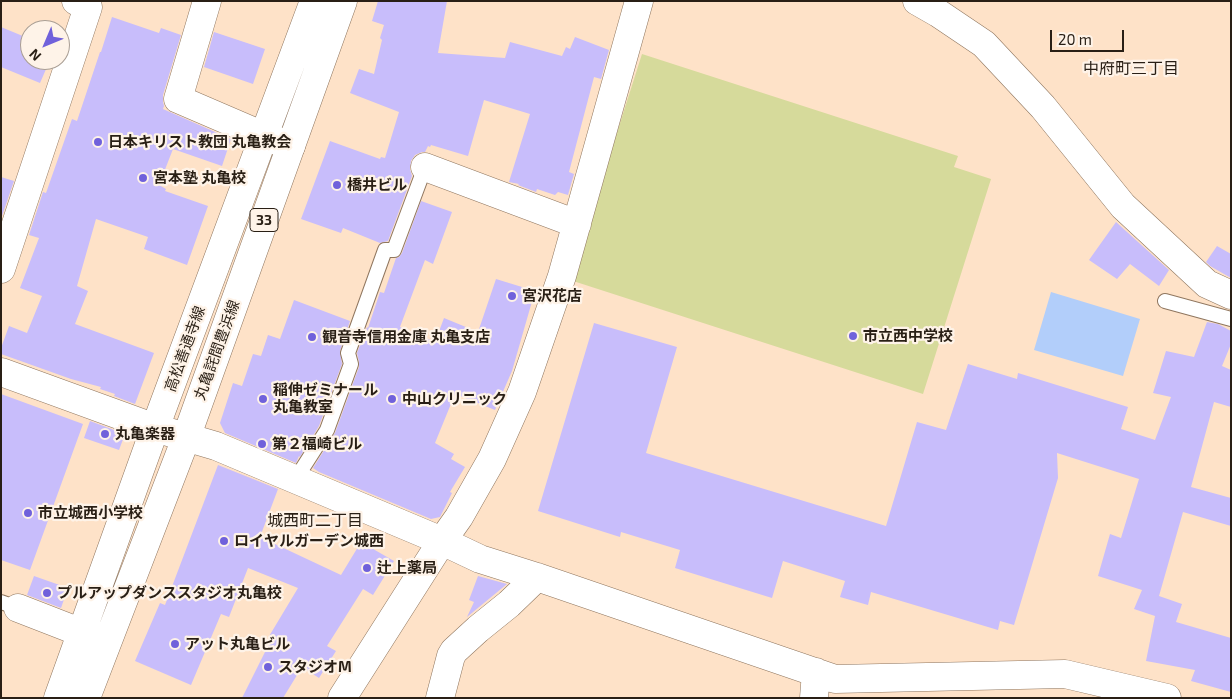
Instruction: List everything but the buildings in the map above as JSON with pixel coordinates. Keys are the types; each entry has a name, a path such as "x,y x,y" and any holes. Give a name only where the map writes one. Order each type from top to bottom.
{"street":[{"path":"1,269 88,7 76,1"},
{"path":"207,1 178,98 291,146"},
{"name":"高松善通寺線","path":"58,698 314,1"},
{"name":"丸亀詫間豊浜線","path":"86,698 186,438 343,1"},
{"path":"342,698 459,516 492,459 522,392 562,276 639,1"},
{"path":"917,1 984,44 1042,107 1122,206 1207,284 1231,295"},
{"path":"425,168 577,224"},
{"path":"1,372 156,428 216,446 442,541 480,559 537,577 815,685 835,679 1065,674 1167,698"},
{"path":"440,698 450,656 454,651 509,604 537,577"},
{"path":"10,605 107,643"}],"lane":[{"path":"295,480 328,430 351,364 348,352 385,250 394,250 425,168"},
{"path":"1165,301 1231,319"}],"green space":[{"path":"642,54 958,156 954,167 991,179 923,394 570,280"}],"water":[{"path":"1051,292 1140,319 1123,376 1034,350"}],"place":[{"name":"日本キリスト教団 丸亀教会","path":"98,142"},
{"name":"宮本塾 丸亀校","path":"143,178"},
{"name":"橋井ビル","path":"337,185"},
{"name":"宮沢花店","path":"512,296"},
{"name":"市立西中学校","path":"853,336"},
{"name":"観音寺信用金庫 丸亀支店","path":"312,337"},
{"name":"稲伸ゼミナール 丸亀教室","path":"263,399"},
{"name":"中山クリニック","path":"392,399"},
{"name":"丸亀楽器","path":"105,434"},
{"name":"第２福崎ビル","path":"262,444"},
{"name":"市立城西小学校","path":"28,513"},
{"name":"ロイヤルガーデン城西","path":"224,541"},
{"name":"辻上薬局","path":"367,568"},
{"name":"プルアップダンススタジオ丸亀校","path":"47,593"},
{"name":"アット丸亀ビル","path":"175,644"},
{"name":"スタジオM","path":"268,667"}],"district":[{"name":"中府町三丁目","path":"1131,69"},
{"name":"城西町二丁目","path":"315,521"}]}
